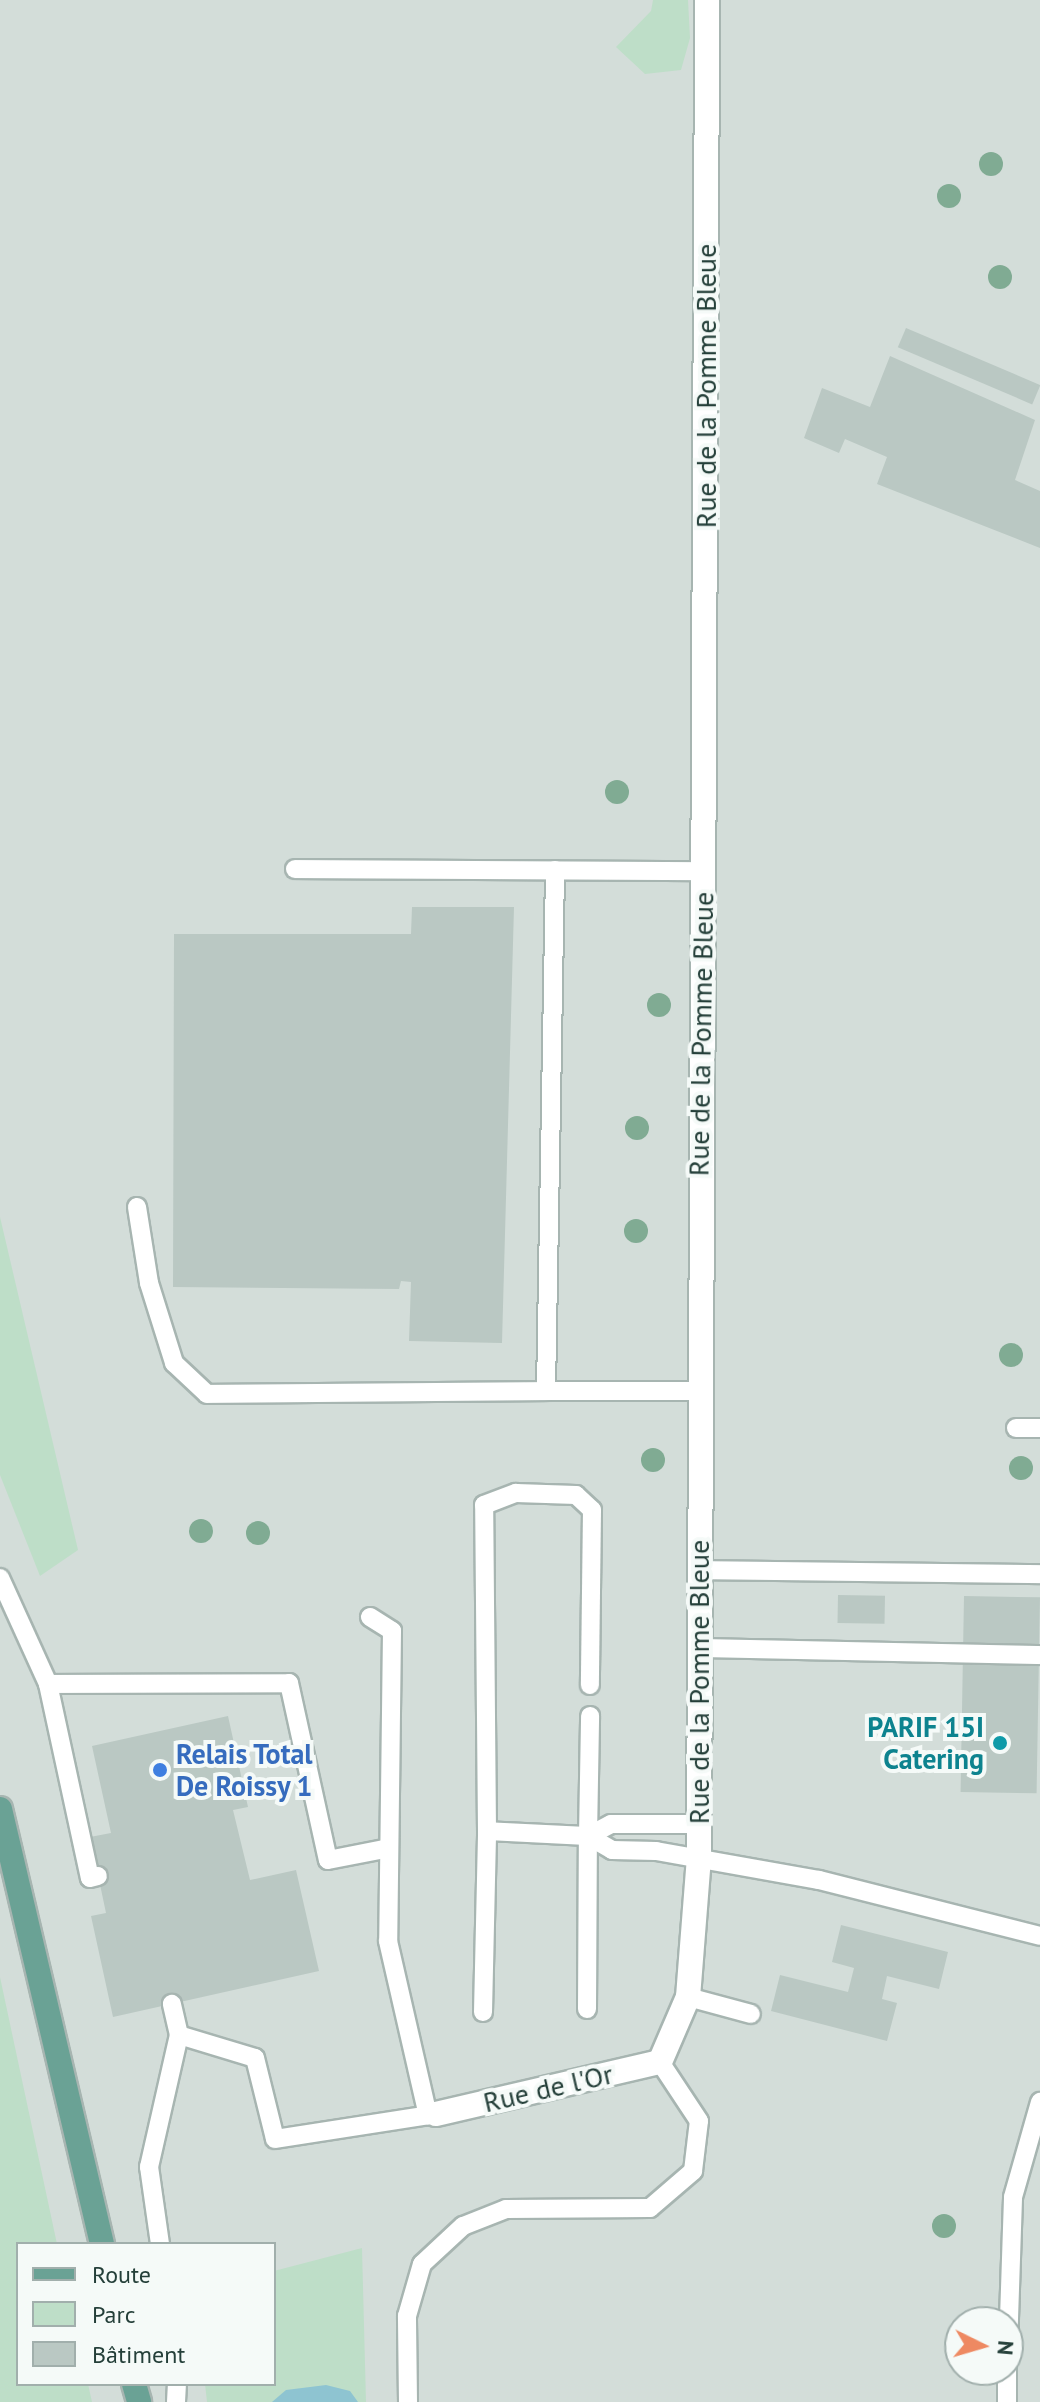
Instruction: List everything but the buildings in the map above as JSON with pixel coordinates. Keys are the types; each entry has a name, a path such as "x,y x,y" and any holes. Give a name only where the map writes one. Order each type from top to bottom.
{"main road":[{"path":"0,1809 102,2242"}],"street":[{"name":"Rue de la Pomme Bleue","path":"660,2062 688,1997 699,1857 697,1391 707,0"},
{"name":"Rue de l'Or","path":"432,2115 660,2062"}],"lane":[{"path":"295,869 702,871"},
{"path":"546,1391 555,870"},
{"path":"137,1207 174,1363 207,1394 697,1391"},
{"path":"1016,1428 1040,1428"},
{"path":"483,2012 487,1831 484,1505 516,1493 576,1495 592,1510 590,1685"},
{"path":"700,1570 1040,1574"},
{"path":"0,1578 48,1684 90,1878 98,1876"},
{"path":"179,2035 255,2058 275,2139 432,2115 388,1941 392,1631 370,1617"},
{"path":"699,1648 1040,1655"},
{"path":"48,1684 289,1683 328,1860 389,1848"},
{"path":"587,2009 590,1716"},
{"path":"588,1836 611,1824 699,1824"},
{"path":"487,1831 588,1836 612,1850 699,1857 1040,1936"},
{"path":"688,1997 751,2014"},
{"path":"160,2242 149,2167 179,2035 172,2004"},
{"path":"408,2402 407,2316 422,2264 463,2226 506,2209 650,2208 693,2171 699,2121 660,2062"},
{"path":"1009,2306 1013,2197 1040,2102"}],"shaded area":[{"path":"0,0 1040,0 1040,2402 0,2402"}],"green space":[{"path":"653,0 688,0 690,38 681,70 645,74 616,47 651,11"},
{"path":"0,1217 78,1550 40,1576 0,1475"},
{"path":"0,1977 57,2242 16,2242 16,2386 88,2386 92,2402 0,2402"},
{"path":"362,2248 366,2402 207,2402 205,2386 276,2386 276,2270"}],"water":[{"path":"326,2385 350,2391 358,2402 272,2402 286,2390"}],"place":[{"name":"PARIF 15I Catering","path":"1000,1743"},
{"name":"Relais Total De Roissy 1","path":"160,1770"}]}
